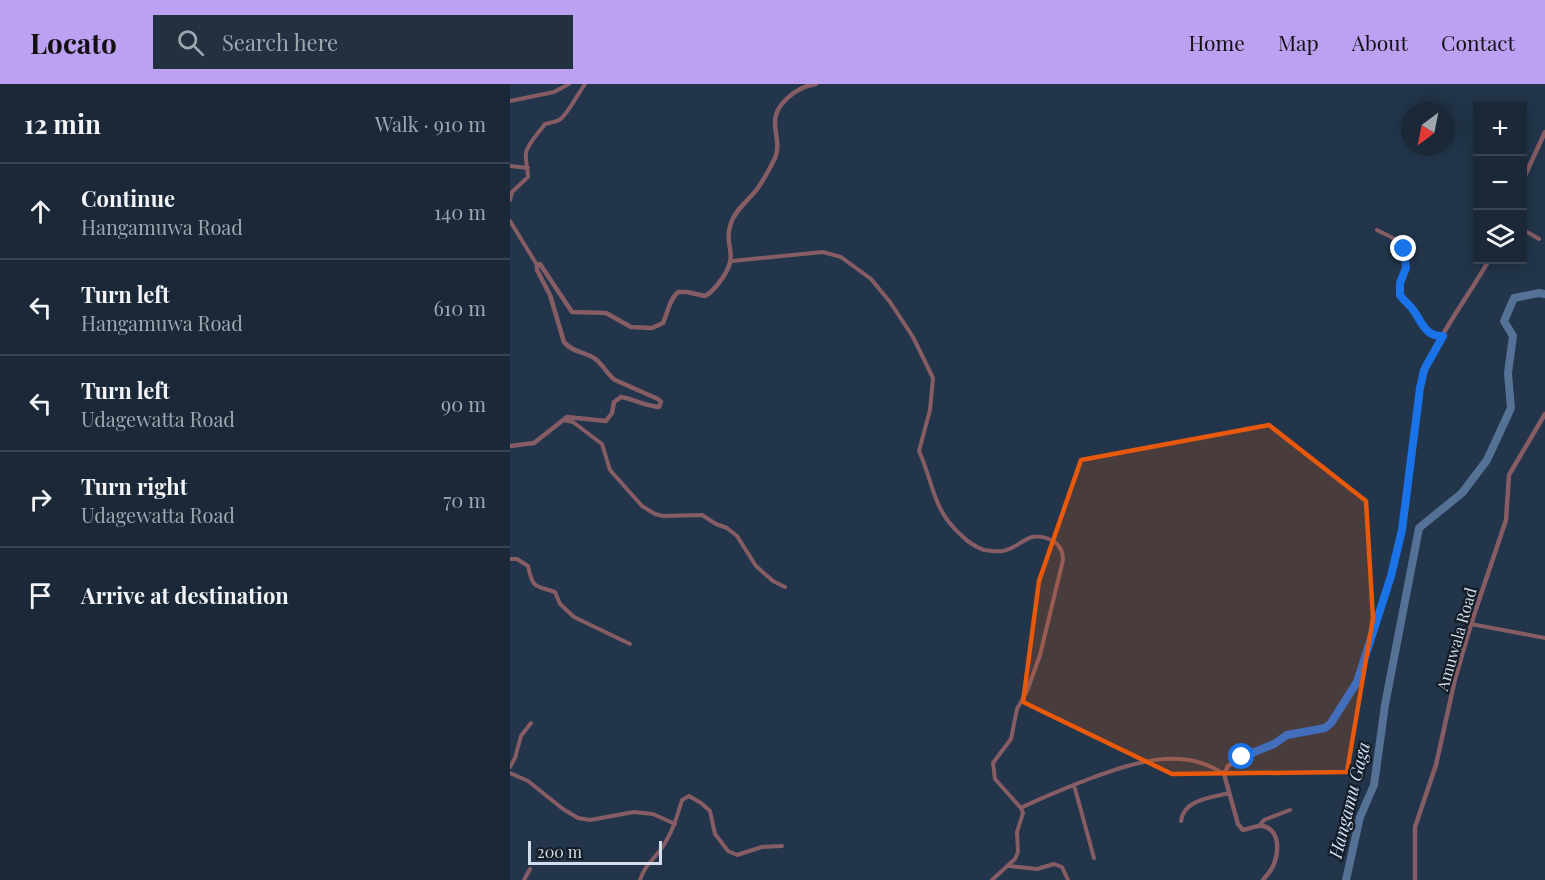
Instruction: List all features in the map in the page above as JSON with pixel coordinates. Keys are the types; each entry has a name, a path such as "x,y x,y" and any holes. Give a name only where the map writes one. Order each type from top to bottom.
{"street":[{"path":"554,92 562,84"},
{"path":"510,100 554,92 569,84"},
{"path":"510,200 512,192 528,177 525,155 528,147 545,124 558,121 565,116 585,84"},
{"path":"537,266 540,264 572,312 598,312 626,325 652,328 663,323 671,299 678,292 705,296 710,294 728,272 732,261 729,230 731,222 737,211 761,184 775,158 778,148 774,127 775,116 793,92 816,84"},
{"path":"1527,171 1545,132"},
{"path":"510,166 528,168"},
{"path":"510,221 537,266 550,295 567,346 596,359 615,380 661,402 659,407 654,407 621,396 614,402 612,413 606,421 567,417 534,443 510,446"},
{"path":"1377,230 1400,243 1404,249 1406,268 1400,283 1402,298 1426,330 1437,336 1443,336"},
{"path":"1527,232 1539,239"},
{"path":"732,261 823,252 841,257 871,279 890,302 913,337 933,378 930,410 919,451 943,517 967,540 984,550 1004,551 1033,536 1055,541 1060,546 1064,560 1040,655 1027,691 1017,710 1011,739 993,763 995,779 1023,813 1017,832 1018,852 1009,866 992,880"},
{"path":"1263,880 1274,866 1278,847 1276,838 1270,830 1261,826 1244,830 1238,824 1224,774 1228,766 1235,761 1274,744 1287,735 1325,728 1331,723 1357,682 1391,576 1402,530 1424,370 1487,264"},
{"name":"Amuwala Road","path":"1415,880 1415,827 1436,765 1455,679 1506,520 1509,475 1545,414"},
{"path":"563,420 582,428 602,444 610,470 642,506 663,516 702,515 728,528 737,536 756,566 773,581 785,587"},
{"path":"510,559 517,559 528,566 531,582 555,592 560,604 574,617 630,644"},
{"path":"1472,624 1545,638"},
{"path":"510,767 521,736 531,723"},
{"path":"1021,808 1059,790 1131,764 1155,759 1189,759 1207,764 1224,774"},
{"path":"510,773 528,781 578,818 590,820 634,812 653,814 675,824"},
{"path":"1074,785 1094,858"},
{"path":"1181,821 1182,814 1187,807 1195,802 1229,793"},
{"path":"640,880 644,867 661,849 675,824 682,800 689,796 710,811 715,834 728,851 737,855 762,847 782,846"},
{"path":"1258,826 1264,820 1290,810"},
{"path":"1009,866 1037,869 1054,864 1062,867 1068,880"},
{"path":"524,880 530,869"}],"highlighted area":[{"path":"1269,425 1366,501 1373,618 1347,772 1172,774 1023,702 1039,581 1081,460"}],"waterway":[{"name":"Hangamu Gaga","path":"1346,880 1360,817 1374,785 1385,705 1419,528 1462,493 1487,460 1511,408 1508,373 1513,336 1504,321 1514,298 1545,294"}],"route":[{"path":"1242,757 1274,744 1287,735 1325,728 1331,723 1357,682 1391,576 1402,530 1420,388 1424,370 1443,336 1437,336 1426,330 1400,295 1400,283 1406,268 1404,249"}]}
